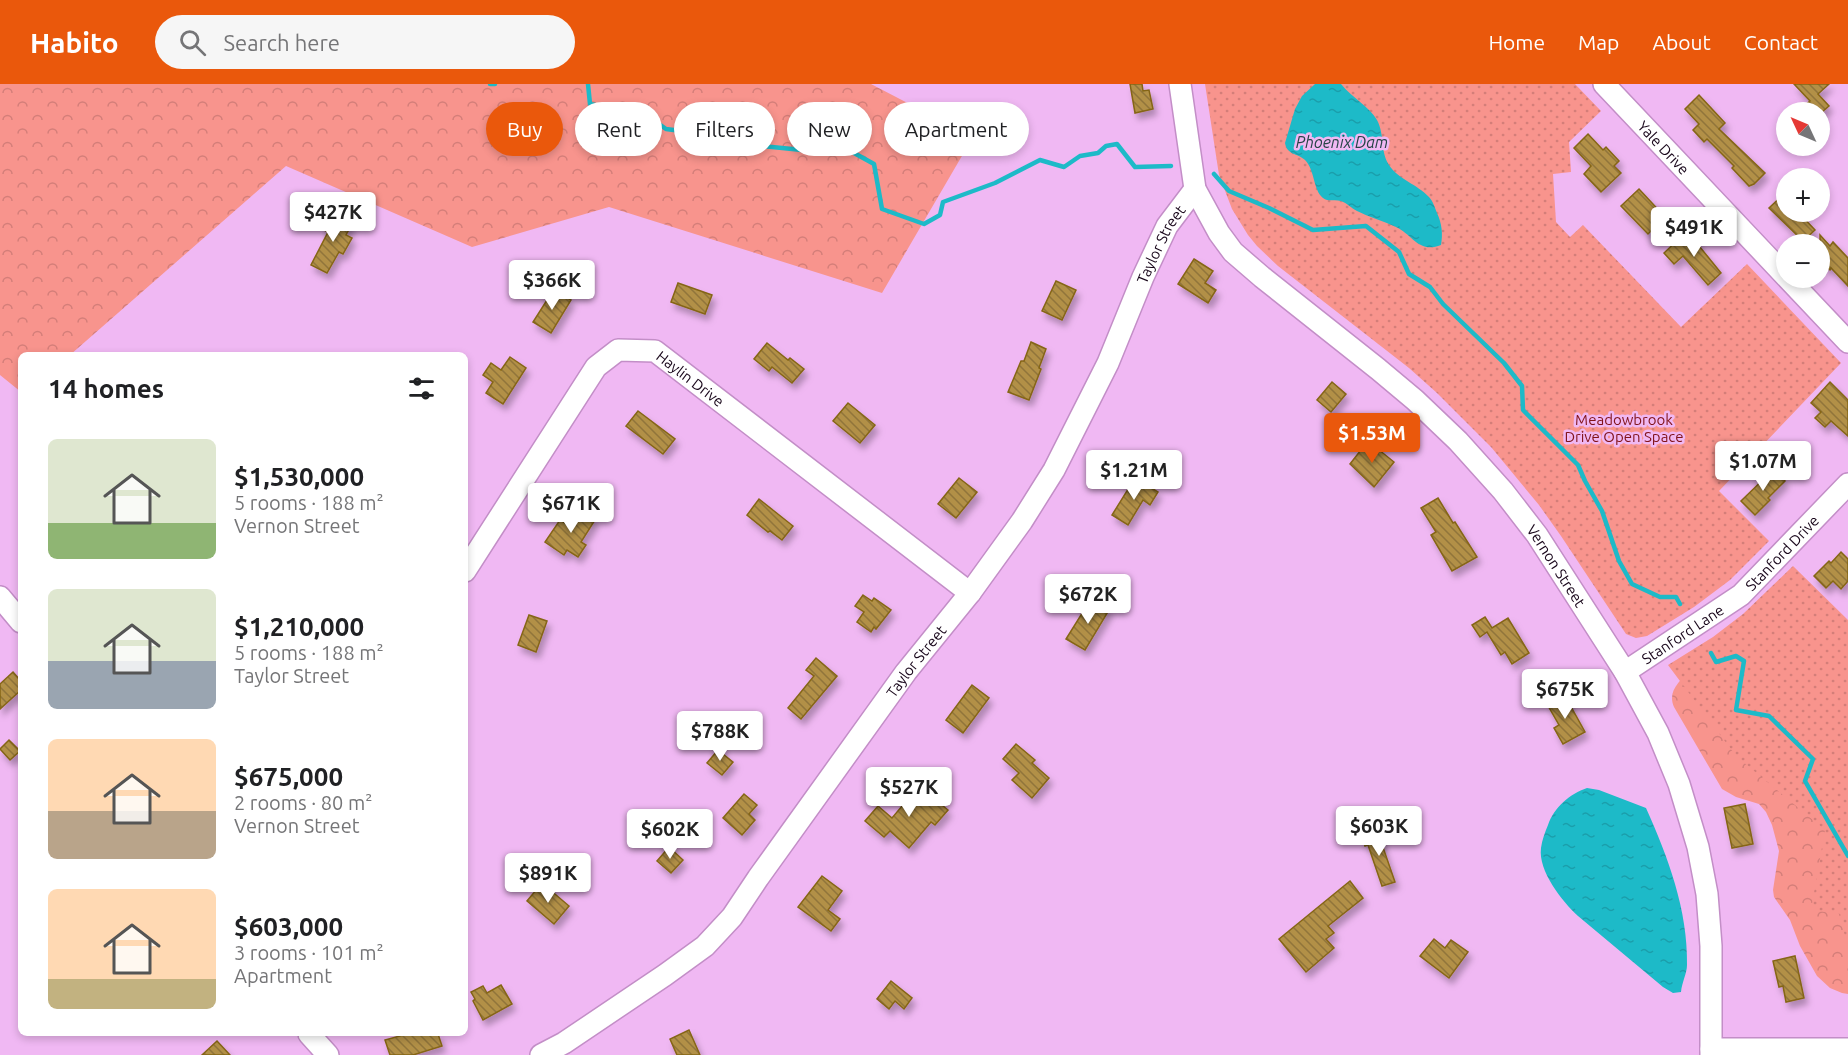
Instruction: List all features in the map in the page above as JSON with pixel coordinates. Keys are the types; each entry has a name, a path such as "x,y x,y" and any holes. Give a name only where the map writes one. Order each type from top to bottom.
{"street":[{"path":"1180,84 1195,189"},
{"name":"Yale Drive","path":"1604,84 1848,342"},
{"name":"Taylor Street","path":"541,1055 564,1043 665,975 705,946 732,917 906,672 970,593 1022,521 1054,470 1108,363 1143,277 1167,226 1195,189"},
{"name":"Vernon Street","path":"1195,189 1219,233 1233,252 1414,400 1458,441 1503,491 1542,543 1625,672 1658,733 1679,784 1698,847 1707,894 1711,946 1711,1052"},
{"name":"Haylin Drive","path":"468,566 596,367 618,350 655,351 970,593"},
{"name":"Stanford Drive","path":"1741,596 1848,484"},
{"name":"Stanford Lane","path":"1625,672 1741,596"},
{"path":"0,597 18,618"},
{"path":"311,1036 328,1055"},
{"path":"1711,1052 1848,1049"}],"green space":[{"path":"0,84 871,84 906,102 884,102 884,156 962,156 882,293 609,207 472,247 286,166 73,352 18,352 18,390 0,375"},
{"name":"Meadowbrook Drive Open Space","path":"1205,84 1575,84 1601,111 1569,142 1571,172 1553,174 1556,222 1570,237 1583,225 1681,327 1747,264 1841,363 1719,491 1769,541 1730,580 1694,607 1647,636 1636,638 1626,634 1539,505 1491,447 1409,368 1278,266 1248,235 1232,209 1219,175"},
{"path":"1793,566 1848,620 1848,947 1839,914 1811,910 1825,830 1736,756 1668,665 1713,637 1743,614"},
{"path":"1690,670 1848,789 1848,994 1830,988 1817,976 1800,946 1790,920 1774,897 1779,851 1766,812 1759,804 1736,797 1722,789 1674,707 1673,691"}],"water":[{"name":"Phoenix Dam","path":"1315,84 1341,84 1374,115 1381,131 1384,154 1389,165 1433,203 1441,225 1441,245 1427,247 1402,230 1357,211 1339,200 1323,198 1317,190 1308,164 1290,152 1285,143 1295,109 1302,96"},
{"path":"1587,788 1599,790 1646,808 1669,865 1684,924 1687,965 1681,992 1673,993 1663,987 1578,916 1558,894 1547,876 1541,857 1541,848 1551,818 1563,802"}],"building":[{"path":"1130,84 1142,84 1143,91 1149,90 1153,109 1135,113"},
{"path":"1794,84 1829,84 1818,94 1825,102 1810,101"},
{"path":"1699,95 1725,123 1719,129 1765,173 1754,184 1749,186 1732,168 1734,166 1707,139 1704,142 1693,130 1699,124 1685,109"},
{"path":"1588,134 1603,150 1606,147 1619,161 1614,166 1621,173 1601,192 1584,174 1591,166 1574,148"},
{"path":"1639,189 1665,217 1648,234 1621,206"},
{"path":"1776,201 1776,215 1769,208"},
{"path":"333,214 352,224 346,235 352,238 343,254 339,252 327,273 311,265 328,232 324,230"},
{"path":"1783,222 1807,222 1815,230 1811,234 1796,234"},
{"path":"1691,236 1721,273 1708,285 1683,256 1674,264 1664,253 1681,237 1686,241"},
{"path":"1833,242 1848,258 1848,286 1831,268 1830,270 1830,246"},
{"path":"1194,259 1213,271 1205,283 1216,290 1208,303 1178,284"},
{"path":"1056,281 1076,290 1062,320 1042,311"},
{"path":"678,283 712,295 705,314 671,302"},
{"path":"554,289 571,300 551,333 533,322"},
{"path":"1031,342 1046,349 1029,400 1008,392"},
{"path":"767,343 788,360 790,358 804,369 792,383 772,367 769,371 754,359"},
{"path":"510,357 526,368 503,404 486,393 493,382 483,375 491,363 501,370"},
{"path":"1332,382 1346,394 1331,412 1317,400"},
{"path":"1830,382 1848,400 1848,436 1831,421 1825,427 1815,418 1821,412 1811,403"},
{"path":"848,403 875,425 860,443 833,421"},
{"path":"638,411 675,439 663,454 626,426"},
{"path":"1368,441 1394,462 1374,487 1350,464"},
{"path":"1774,469 1785,481 1755,515 1741,501"},
{"path":"959,478 977,492 956,518 938,504"},
{"path":"1135,478 1158,492 1150,505 1143,500 1128,525 1112,515"},
{"path":"1438,498 1477,557 1452,571 1431,535 1436,532 1421,508"},
{"path":"759,499 793,526 782,540 747,515"},
{"path":"579,509 595,520 581,542 586,545 578,557 567,550 564,555 545,542 560,520 569,526"},
{"path":"1841,552 1848,559 1848,581 1841,589 1833,581 1826,588 1814,576"},
{"path":"863,595 872,601 874,598 891,610 871,632 857,622 864,612 855,606"},
{"path":"1091,599 1109,610 1085,650 1066,639"},
{"path":"529,615 547,621 536,652 518,645"},
{"path":"1485,617 1492,628 1508,618 1529,653 1512,664 1505,652 1501,655 1487,632 1480,637 1472,625"},
{"path":"816,658 837,676 801,719 788,708 814,676 806,670"},
{"path":"13,672 18,678 18,693 0,709 0,684"},
{"path":"972,685 989,698 963,733 946,720"},
{"path":"1564,694 1585,732 1563,744 1554,728 1559,725 1547,704"},
{"path":"9,740 18,749 18,753 10,760 0,749"},
{"path":"1016,744 1035,760 1032,763 1049,778 1032,798 1012,780 1019,773 1003,759"},
{"path":"718,750 733,762 722,775 707,763"},
{"path":"919,786 948,810 935,825 931,822 909,848 890,831 884,837 865,821 878,806 892,818"},
{"path":"744,794 757,805 749,814 755,820 742,835 723,818"},
{"path":"1745,804 1753,844 1732,848 1724,808"},
{"path":"1377,830 1395,882 1382,886 1368,845 1365,846 1362,835"},
{"path":"669,847 683,860 671,873 657,861"},
{"path":"822,876 842,891 828,910 840,919 831,931 798,907"},
{"path":"1350,881 1363,898 1328,926 1334,933 1326,939 1334,948 1306,972 1279,939"},
{"path":"542,883 569,906 554,924 527,901"},
{"path":"1434,939 1445,948 1451,940 1468,952 1449,978 1420,956"},
{"path":"1795,956 1804,998 1786,1002 1783,986 1779,987 1773,961"},
{"path":"891,981 912,998 904,1009 895,1001 889,1009 877,999"},
{"path":"501,985 512,1004 483,1020 471,992 483,986 487,993"},
{"path":"689,1030 700,1055 677,1055 670,1039"},
{"path":"400,1036 439,1036 442,1046 413,1055 390,1055 385,1040"},
{"path":"217,1041 230,1055 202,1055"}],"waterway":[{"path":"490,84 495,84"},
{"path":"588,84 590,104 648,116 666,129 689,132 711,127 761,146 802,150 845,148 874,164 882,209 924,224 940,215 943,202 995,183 1040,160 1064,167 1080,156 1098,153 1106,146 1117,144 1135,167 1171,166"},
{"path":"1214,174 1229,191 1313,230 1366,226 1399,252 1409,274 1430,287 1443,304 1504,363 1522,386 1523,410 1578,465 1602,511 1619,561 1632,584 1660,597 1676,597 1680,604"},
{"path":"1711,653 1716,662 1736,656 1744,661 1736,710 1769,716 1813,759 1805,781 1848,856"}]}
